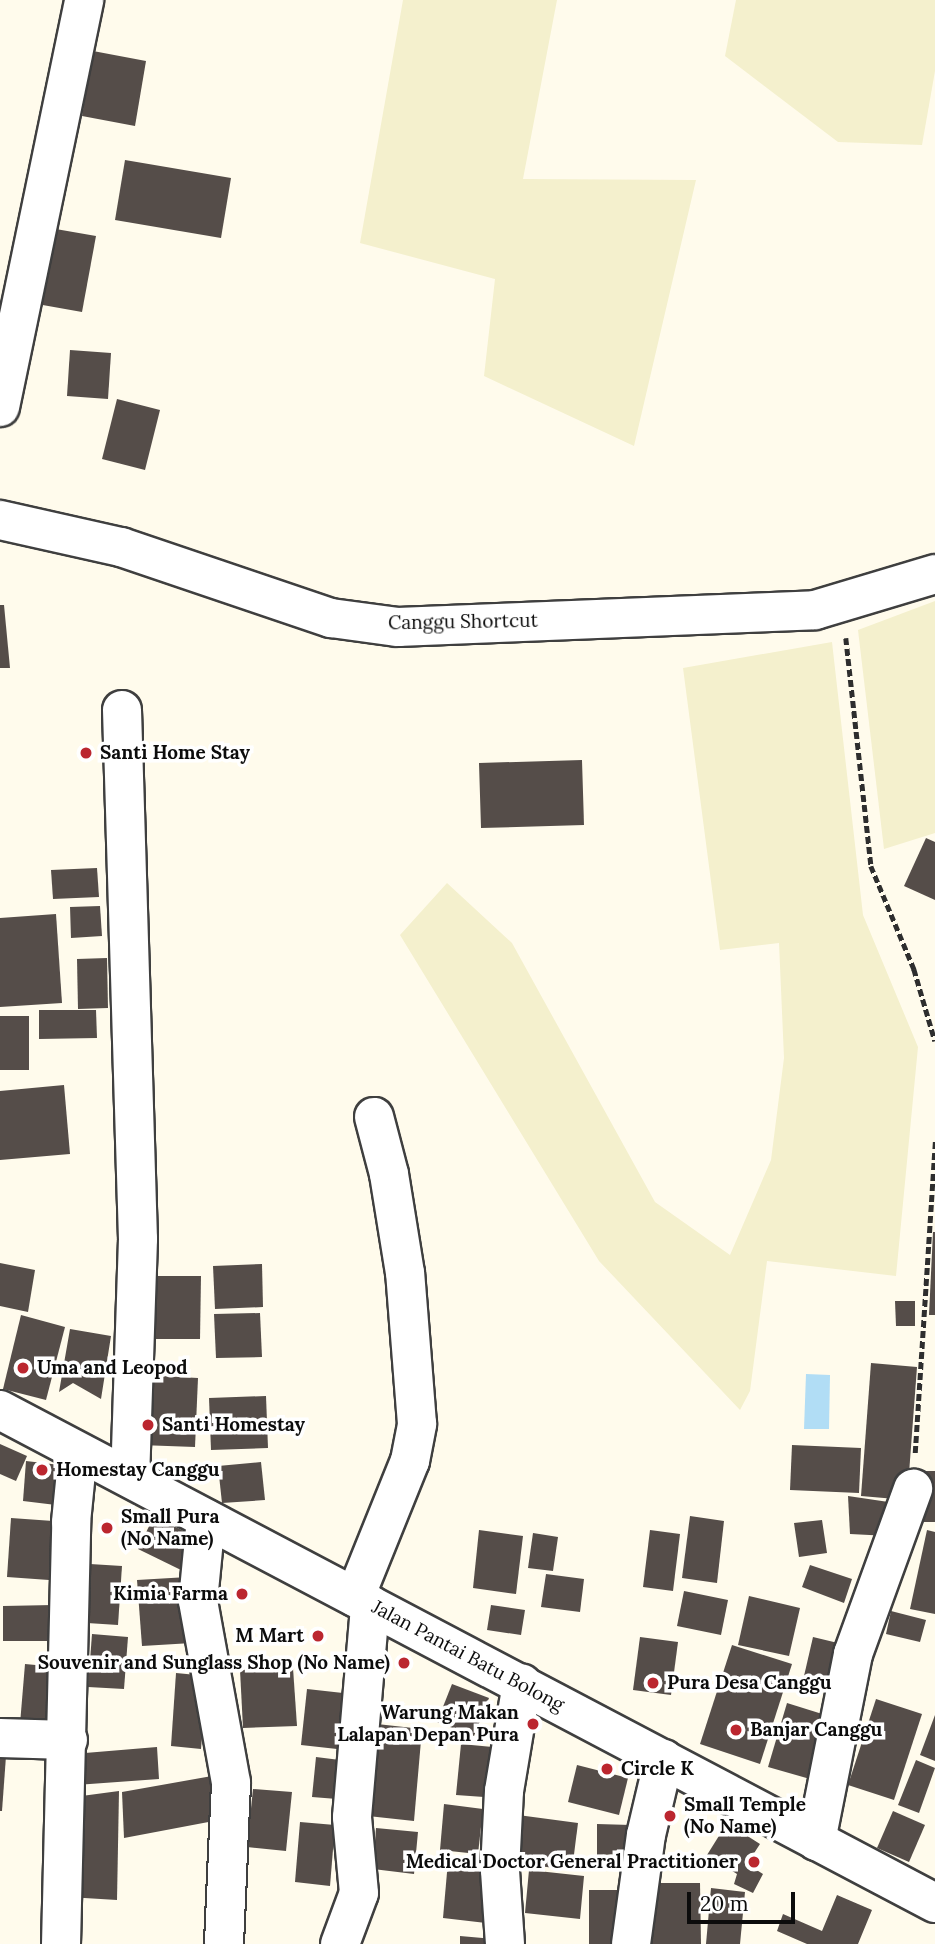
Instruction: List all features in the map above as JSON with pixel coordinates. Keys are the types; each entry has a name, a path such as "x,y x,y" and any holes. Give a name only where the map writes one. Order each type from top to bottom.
{"street":[{"path":"0,407 84,0"},
{"name":"Canggu Shortcut","path":"0,520 121,547 331,618 398,627 815,610 843,605 935,574"},
{"path":"121,710 138,1239 130,1478"},
{"path":"340,1944 359,1894 352,1817 363,1601 410,1461 417,1424 405,1273 390,1174 374,1117"},
{"name":"Jalan Pantai Batu Bolong","path":"0,1410 935,1903"},
{"path":"61,1944 68,1740 71,1522 78,1452"},
{"path":"816,1841 853,1654 913,1489"},
{"path":"206,1520 199,1611 231,1783 223,1944"},
{"path":"505,1944 500,1870 504,1791 522,1684"},
{"path":"0,1738 68,1740"},
{"path":"631,1944 646,1835 664,1759"}],"path":[{"path":"843,605 863,819 872,866 914,969 935,1041"},
{"path":"913,1489 935,1140"}],"shaded area":[{"path":"403,0 557,0 523,179 696,180 634,446 484,376 495,279 360,243"},
{"path":"736,0 935,0 935,71 922,145 838,142 725,56"},
{"path":"935,601 935,833 884,849 858,630"},
{"path":"832,642 863,915 918,1047 896,1276 767,1261 750,1391 740,1410 599,1261 400,935 447,883 512,943 655,1202 730,1255 771,1160 784,1058 779,943 720,950 683,668"}],"water":[{"path":"806,1374 830,1375 829,1429 804,1429"}],"building":[{"path":"93,51 146,61 135,126 82,116"},
{"path":"125,160 231,178 221,238 115,220"},
{"path":"50,228 96,236 82,312 37,304"},
{"path":"70,350 111,353 108,399 67,396"},
{"path":"117,399 160,410 145,470 102,459"},
{"path":"0,605 4,605 10,668 0,668"},
{"path":"582,760 584,825 481,828 479,763"},
{"path":"926,838 935,842 935,900 904,886"},
{"path":"97,868 99,897 53,899 51,870"},
{"path":"100,906 102,936 71,938 70,907"},
{"path":"56,914 62,1003 0,1007 0,918"},
{"path":"107,958 108,1008 78,1009 77,959"},
{"path":"39,1010 96,1010 97,1038 39,1039"},
{"path":"0,1016 29,1016 29,1070 0,1070"},
{"path":"64,1085 70,1154 0,1160 0,1091"},
{"path":"933,1232 935,1315 929,1315"},
{"path":"0,1263 35,1270 28,1312 0,1306"},
{"path":"262,1264 263,1307 215,1309 213,1266"},
{"path":"148,1276 201,1276 200,1339 147,1339"},
{"path":"895,1301 915,1301 915,1326 896,1326"},
{"path":"260,1313 262,1357 216,1358 214,1314"},
{"path":"21,1315 65,1327 46,1400 3,1389"},
{"path":"70,1329 111,1336 101,1399 73,1383 59,1392"},
{"path":"871,1363 917,1367 907,1500 861,1496"},
{"path":"143,1375 198,1378 195,1447 140,1445"},
{"path":"266,1396 268,1448 211,1450 209,1398"},
{"path":"0,1444 27,1456 16,1481 0,1474"},
{"path":"792,1445 861,1448 859,1493 790,1490"},
{"path":"26,1461 60,1465 56,1505 23,1501"},
{"path":"261,1462 265,1500 222,1503 218,1466"},
{"path":"918,1471 935,1471 935,1522 919,1522"},
{"path":"848,1496 902,1504 889,1536 850,1534"},
{"path":"154,1516 199,1539 183,1571 138,1549"},
{"path":"690,1516 724,1521 717,1583 682,1578"},
{"path":"11,1518 53,1521 49,1580 7,1577"},
{"path":"822,1520 827,1553 799,1557 794,1523"},
{"path":"479,1530 523,1536 516,1594 473,1588"},
{"path":"650,1530 680,1534 673,1591 643,1587"},
{"path":"927,1530 935,1532 935,1614 910,1609"},
{"path":"533,1533 558,1537 553,1571 528,1568"},
{"path":"90,1564 122,1566 118,1625 87,1623"},
{"path":"810,1565 852,1579 844,1603 802,1587"},
{"path":"546,1574 584,1579 580,1612 541,1607"},
{"path":"188,1577 192,1643 142,1646 137,1580"},
{"path":"684,1591 728,1600 721,1635 677,1626"},
{"path":"749,1596 800,1608 789,1656 738,1645"},
{"path":"53,1605 54,1641 3,1641 3,1606"},
{"path":"491,1605 525,1610 521,1635 487,1630"},
{"path":"891,1611 926,1620 920,1642 886,1634"},
{"path":"92,1634 128,1637 124,1689 88,1687"},
{"path":"640,1637 678,1642 671,1695 633,1690"},
{"path":"813,1637 842,1644 833,1683 804,1676"},
{"path":"732,1645 792,1664 760,1764 700,1744"},
{"path":"25,1664 57,1667 53,1727 20,1724"},
{"path":"293,1668 297,1726 243,1728 240,1670"},
{"path":"176,1673 207,1676 201,1749 171,1746"},
{"path":"452,1684 489,1698 474,1736 437,1722"},
{"path":"307,1689 352,1694 346,1750 301,1745"},
{"path":"876,1699 922,1714 894,1800 848,1785"},
{"path":"787,1703 835,1718 817,1781 768,1767"},
{"path":"935,1715 935,1761 920,1755"},
{"path":"377,1724 422,1729 414,1821 368,1816"},
{"path":"461,1744 503,1748 498,1798 456,1795"},
{"path":"157,1747 159,1779 76,1785 73,1754"},
{"path":"0,1755 6,1756 2,1811 0,1811"},
{"path":"316,1757 340,1760 337,1799 312,1797"},
{"path":"916,1760 935,1768 919,1813 898,1805"},
{"path":"577,1765 628,1778 619,1815 568,1802"},
{"path":"212,1776 219,1820 124,1838 122,1792"},
{"path":"253,1789 292,1792 286,1851 247,1847"},
{"path":"119,1791 117,1900 68,1897 74,1797"},
{"path":"444,1804 483,1809 478,1854 440,1850"},
{"path":"893,1811 925,1825 909,1862 877,1848"},
{"path":"518,1815 578,1823 572,1870 513,1863"},
{"path":"300,1822 335,1825 330,1886 295,1882"},
{"path":"727,1823 760,1844 747,1864 763,1874 753,1893 734,1884 737,1874 707,1855"},
{"path":"597,1824 631,1825 631,1854 597,1855"},
{"path":"376,1828 418,1832 414,1874 373,1869"},
{"path":"448,1861 491,1865 486,1923 443,1918"},
{"path":"529,1870 584,1876 580,1919 525,1913"},
{"path":"647,1883 700,1883 701,1944 647,1944"},
{"path":"711,1888 745,1892 740,1944 706,1944"},
{"path":"589,1890 625,1890 625,1944 589,1944"},
{"path":"837,1895 872,1910 858,1944 807,1944 777,1931 783,1914 822,1931"},
{"path":"460,1936 494,1939 494,1944 460,1944"}],"place":[{"name":"Santi Home Stay","path":"86,753"},
{"name":"Uma and Leopod","path":"23,1368"},
{"name":"Santi Homestay","path":"148,1425"},
{"name":"Homestay Canggu","path":"42,1470"},
{"name":"Small Pura (No Name)","path":"107,1528"},
{"name":"Kimia Farma","path":"242,1594"},
{"name":"M Mart","path":"318,1636"},
{"name":"Souvenir and Sunglass Shop (No Name)","path":"404,1663"},
{"name":"Pura Desa Canggu","path":"653,1683"},
{"name":"Warung Makan Lalapan Depan Pura","path":"533,1724"},
{"name":"Banjar Canggu","path":"736,1730"},
{"name":"Circle K","path":"607,1769"},
{"name":"Small Temple (No Name)","path":"670,1816"},
{"name":"Medical Doctor General Practitioner","path":"754,1862"}]}
